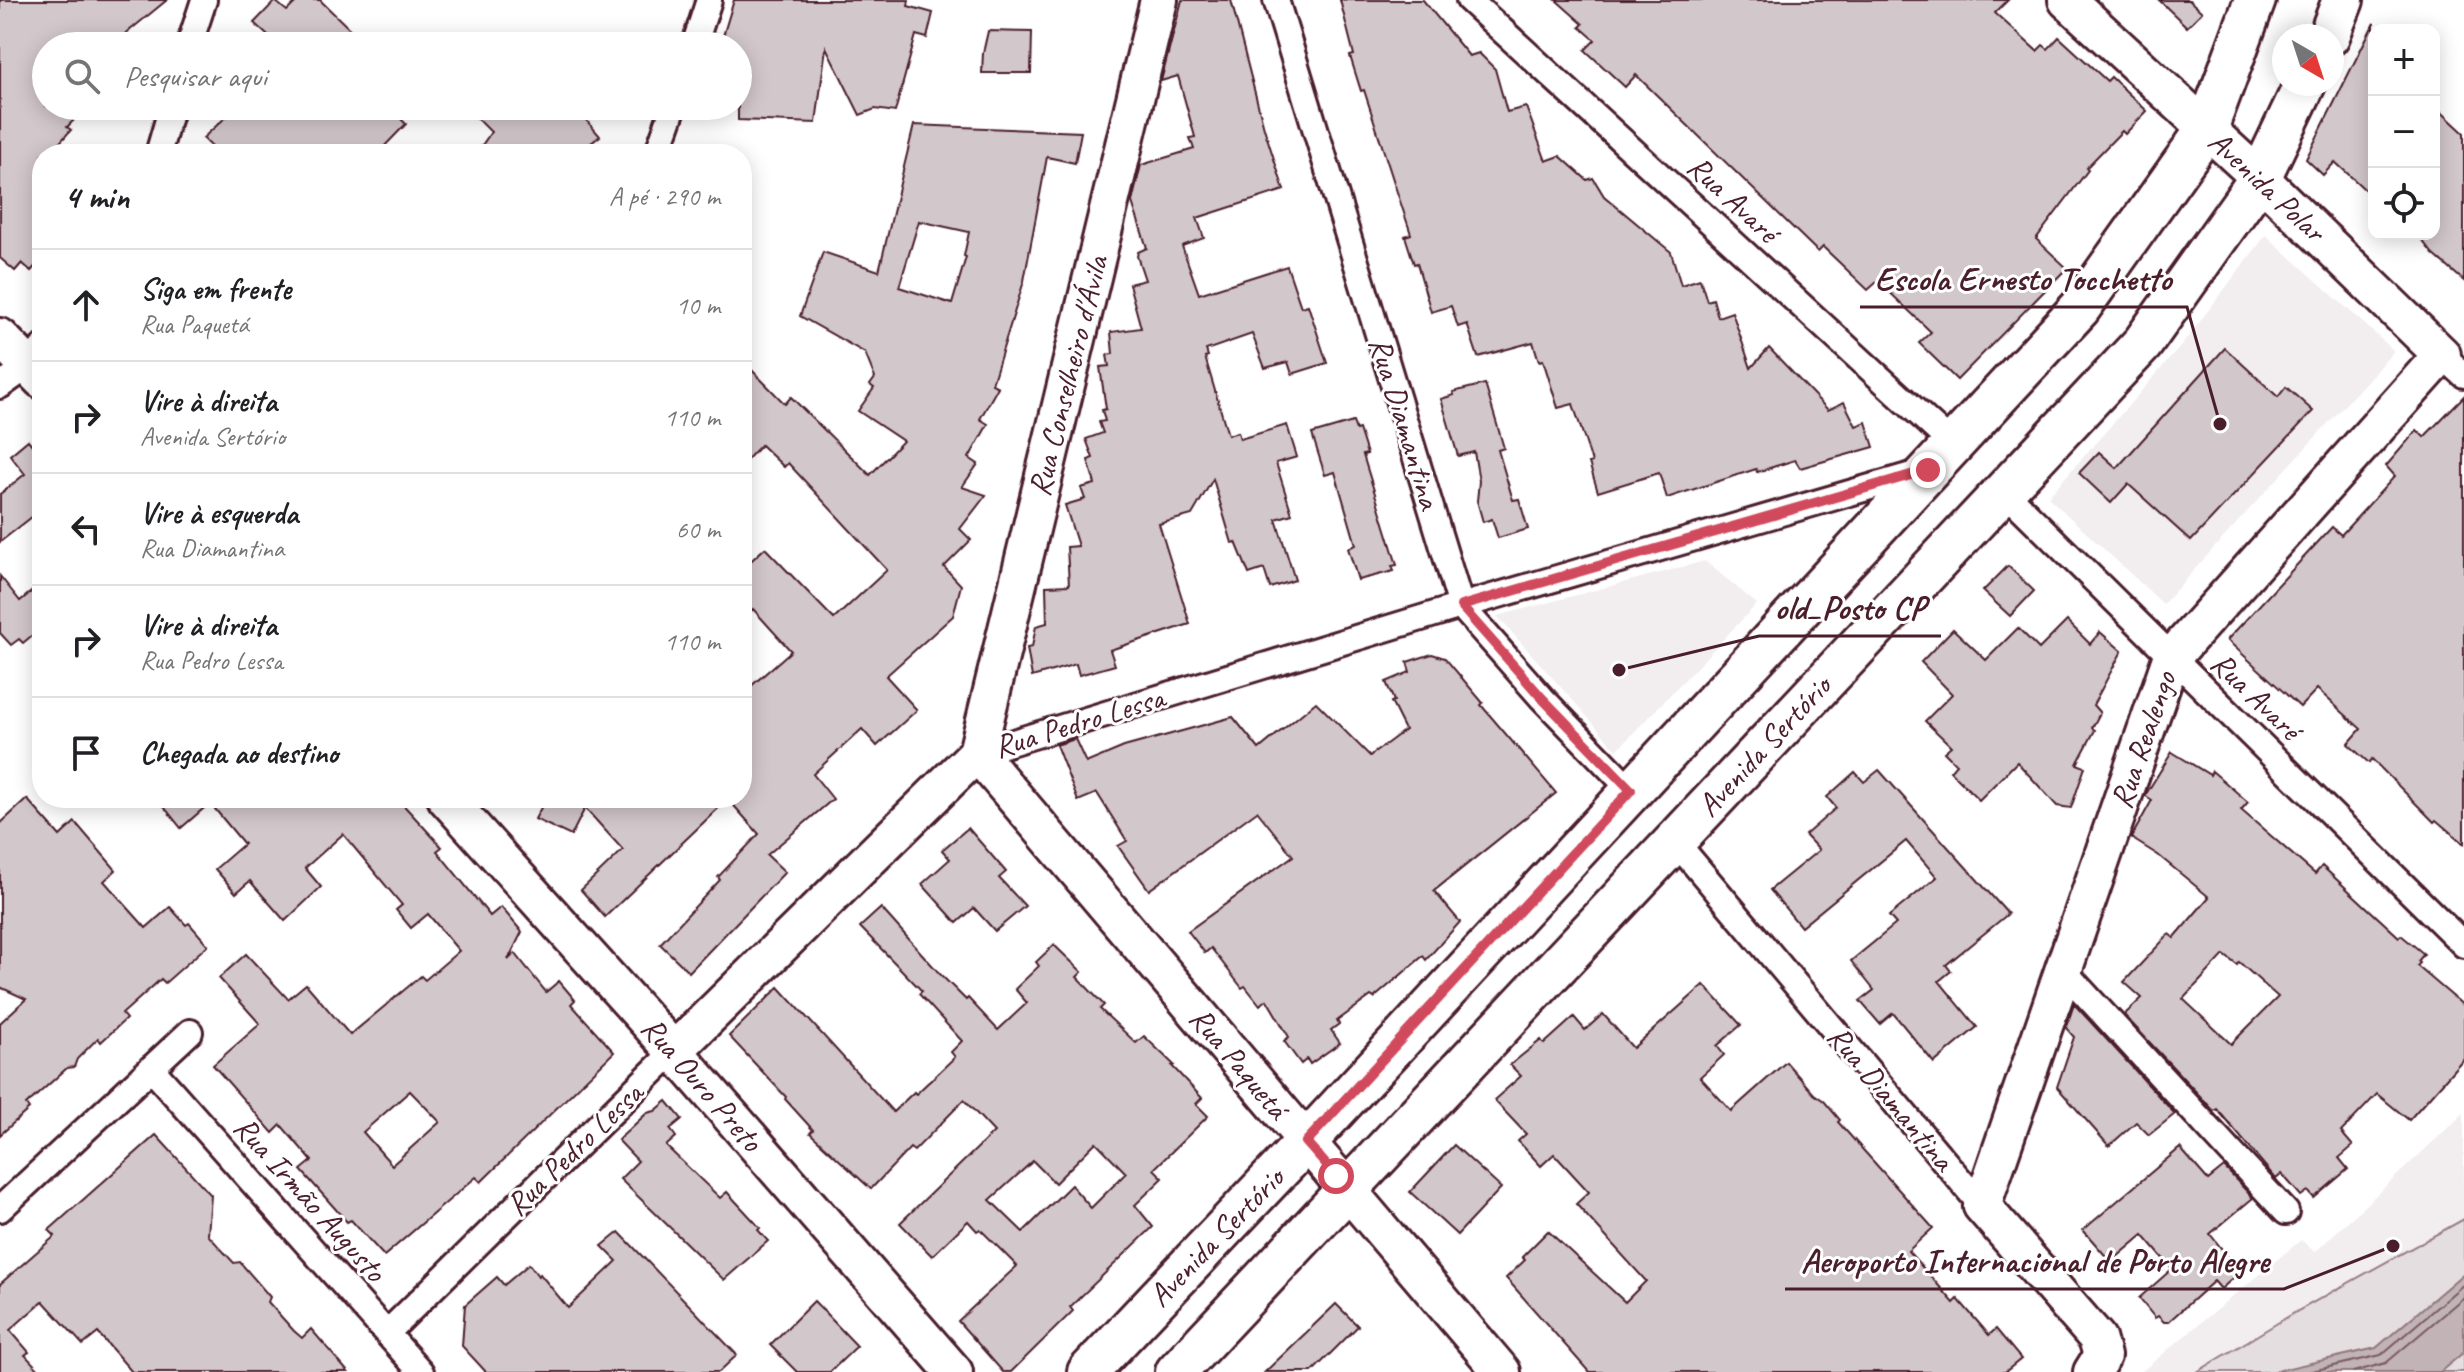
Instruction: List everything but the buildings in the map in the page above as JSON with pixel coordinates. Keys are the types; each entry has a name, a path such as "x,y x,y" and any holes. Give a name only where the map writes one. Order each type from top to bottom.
{"main road":[{"name":"Avenida Sertório","path":"1088,1372 1306,1142 2080,308 2207,129 2255,0"},
{"path":"2334,24 2343,0"},
{"name":"Avenida Sertório","path":"1176,1372 2143,343 2260,178 2299,96"}],"street":[{"path":"194,32 204,0"},
{"path":"699,32 709,0"},
{"name":"Rua Conselheiro d'Ávila","path":"977,753 1159,0"},
{"name":"Rua Diamantina","path":"1276,0 1461,606 1542,698 1631,790"},
{"name":"Rua Avaré","path":"1469,0 1941,457"},
{"name":"Avenida Polar","path":"2067,0 2260,178 2453,365"},
{"path":"161,144 168,120"},
{"path":"661,144 669,120"},
{"path":"0,337 28,370"},
{"name":"Rua Realengo","path":"1982,1206 2171,658 2453,365"},
{"name":"Rua Pedro Lessa","path":"387,1333 977,753 1941,457"},
{"name":"Rua Avaré","path":"2005,492 2464,945"},
{"name":"Rua Paquetá","path":"977,753 1502,1372"},
{"name":"Rua Ouro Preto","path":"455,808 674,1051 954,1372"},
{"name":"Rua Diamantina","path":"1675,841 2097,1338 2097,1364"},
{"path":"2063,970 2286,1212"},
{"path":"0,1209 190,1032"},
{"name":"Rua Irmão Augusto","path":"151,1068 421,1372"}],"shaded area":[{"path":"2266,235 2394,351 2163,604 2048,497 2181,346"},
{"path":"1705,561 1757,604 1617,750 1497,616"},
{"path":"2464,1113 2464,1372 2141,1372 2301,1240 2315,1252"},
{"path":"2464,1219 2464,1372 2197,1372 2294,1313"}],"water":[{"path":"2464,1273 2464,1352 2440,1372 2272,1372 2376,1348"}],"place":[{"name":"Escola Ernesto Tocchetto","path":"2220,424"},
{"name":"old_Posto CP","path":"1619,670"},
{"name":"Aeroporto Internacional de Porto Alegre","path":"2393,1246"}],"route":[{"path":"1336,1176 1306,1142 1631,790 1542,698 1461,606 1928,470"}]}
